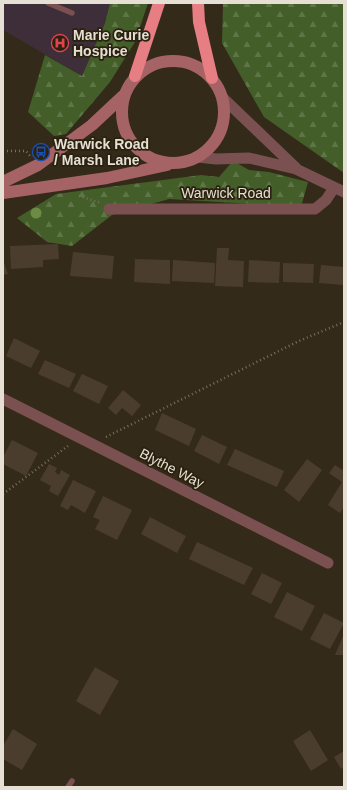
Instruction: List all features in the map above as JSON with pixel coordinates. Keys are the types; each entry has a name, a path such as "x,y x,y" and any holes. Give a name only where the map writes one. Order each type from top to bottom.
{"highway":[{"path":"135,76 159,3"},
{"path":"198,3 199,22 212,78"}],"main road":[{"path":"3,182 38,165 92,125 123,96 135,76 149,65 171,60 183,61 199,67 212,78 223,98 224,115 220,132 211,146 198,157 186,162 107,178 3,193"},
{"path":"123,96 121,112 123,128 131,142 142,154 172,164"}],"street":[{"name":"Warwick Road","path":"223,98 296,169"},
{"name":"Warwick Road","path":"109,208 315,209 339,190 296,169 249,158 216,159 198,157"},
{"name":"Blythe Way","path":"3,399 328,563"}],"lane":[{"path":"48,3 72,13"},
{"path":"68,787 72,781"}],"path":[{"path":"92,444 298,341 344,322"},
{"path":"3,494 66,449 76,436"}],"shaded area":[{"name":"Marie Curie Hospice","path":"3,3 110,3 105,23 82,76 3,30"}],"green space":[{"path":"110,3 148,3 135,42 110,82 66,134 54,136 28,112 45,55 82,76 105,23"},
{"path":"223,3 344,3 344,173 264,117 222,43"},
{"path":"233,161 249,170 269,172 308,182 301,207 169,199 112,215 72,246 47,242 17,218 56,194 201,175 219,177"}],"building":[{"path":"58,244 59,259 43,260 43,267 11,269 10,246"},
{"path":"217,248 229,248 228,260 244,261 243,287 215,286"},
{"path":"73,252 114,256 112,279 70,276"},
{"path":"135,259 170,260 170,284 134,282"},
{"path":"3,260 8,274 3,275"},
{"path":"173,260 215,263 214,283 172,281"},
{"path":"249,260 280,262 279,283 248,282"},
{"path":"283,263 314,264 313,283 283,282"},
{"path":"321,265 344,267 344,285 319,283"},
{"path":"14,338 40,351 31,368 6,356"},
{"path":"45,360 76,374 69,388 38,374"},
{"path":"82,374 108,386 99,404 73,391"},
{"path":"123,390 141,405 132,416 122,408 116,415 108,408"},
{"path":"162,413 196,429 189,446 155,430"},
{"path":"202,435 227,447 219,464 194,451"},
{"path":"12,440 38,453 26,476 3,464 3,457"},
{"path":"235,449 284,471 277,487 227,465"},
{"path":"307,459 322,470 299,502 284,490"},
{"path":"49,464 57,468 55,472 59,475 61,470 70,475 58,496 49,491 51,486 40,480"},
{"path":"335,465 344,471 344,507 340,513 328,505 342,482 329,473"},
{"path":"73,480 96,491 85,513 71,505 68,510 60,506"},
{"path":"103,496 132,510 117,540 95,529 100,520 93,517"},
{"path":"150,517 186,536 177,553 141,534"},
{"path":"197,542 253,568 244,585 189,559"},
{"path":"262,573 282,583 271,604 251,594"},
{"path":"287,592 315,606 302,631 274,617"},
{"path":"324,613 344,623 330,649 310,639"},
{"path":"344,634 344,655 335,655"},
{"path":"95,667 119,681 100,715 76,701"},
{"path":"13,729 37,744 22,770 3,759 3,746"},
{"path":"310,730 328,760 311,771 293,741"},
{"path":"344,751 344,767 341,769 334,757"}],"place":[{"name":"Marie Curie Hospice","path":"60,43"},
{"name":"Warwick Road / Marsh Lane","path":"41,152"}]}
